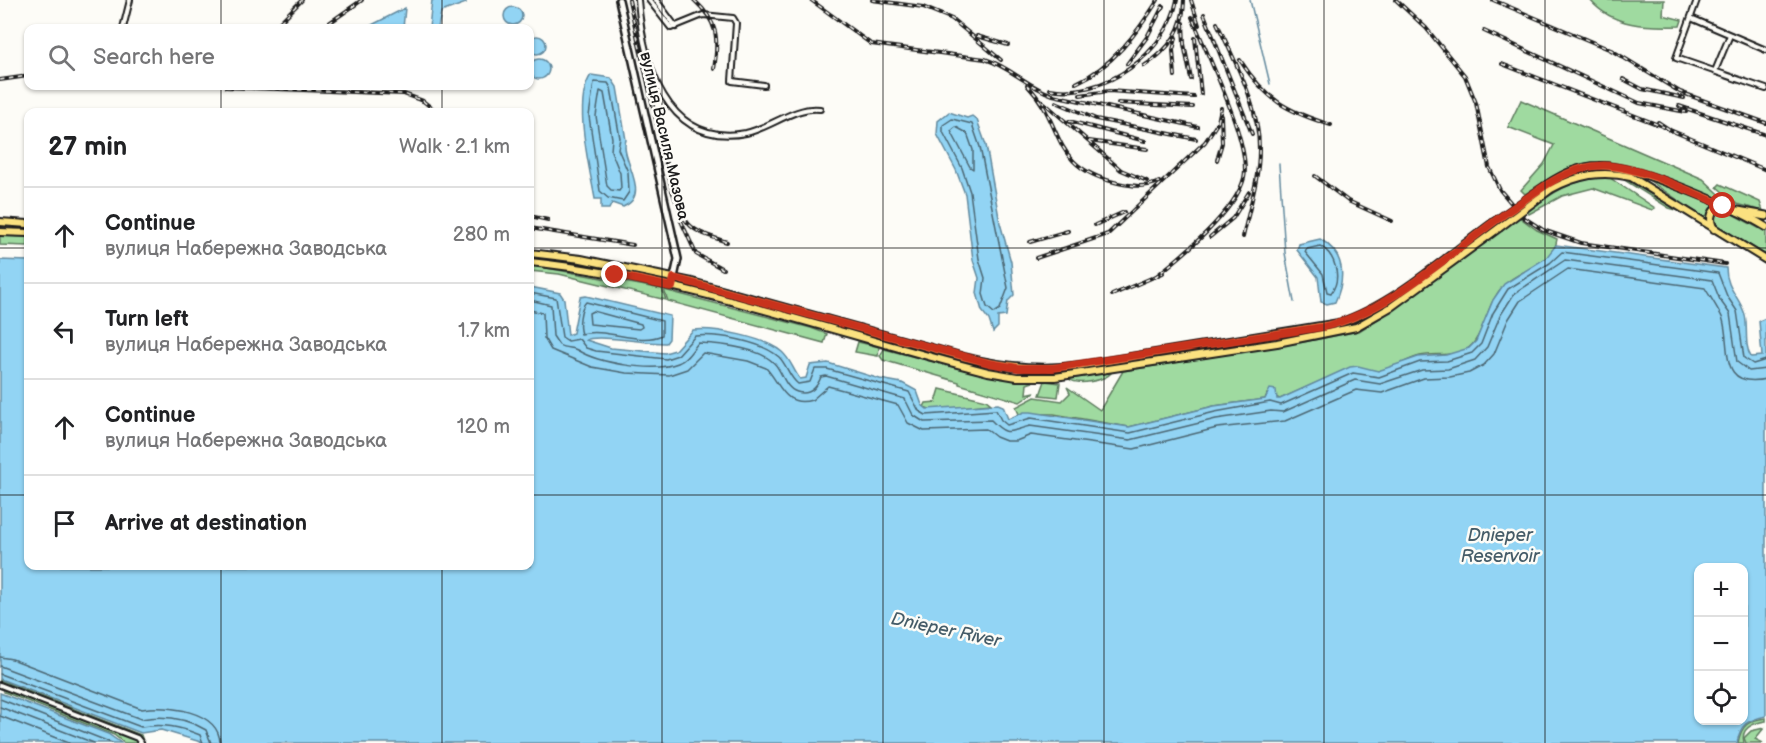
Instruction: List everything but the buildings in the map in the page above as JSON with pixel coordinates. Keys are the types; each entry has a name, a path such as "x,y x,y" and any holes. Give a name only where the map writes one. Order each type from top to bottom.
{"highway":[{"path":"1738,211 1766,216"}],"main road":[{"path":"534,253 581,259 674,278 989,363 1018,368 1064,368 1322,327 1352,319 1386,300 1494,222 1579,169 1612,166 1642,174 1738,211 1766,227"},
{"path":"534,263 672,287 988,372 1017,377 1055,377 1269,345 1356,327 1391,307 1498,228 1550,186 1582,176 1604,173 1640,181 1766,260"},
{"path":"1714,229 1710,220 1712,213 1720,207 1728,207"},
{"path":"0,222 24,224"},
{"path":"0,232 24,233"}],"street":[{"path":"124,24 130,0"},
{"name":"вулиця Василя Мазова","path":"619,0 677,256 672,287"},
{"path":"638,0 639,24 658,88 666,103 679,117 697,126 731,134 756,130 784,118 820,109"},
{"path":"649,0 670,27 676,27 703,15 733,18 736,23 732,81 764,86"},
{"path":"656,0 676,27"},
{"path":"1697,0 1676,58 1766,89"},
{"path":"1691,18 1766,50"},
{"path":"1715,71 1730,35"},
{"path":"0,685 137,738 141,743"}],"green space":[{"path":"1590,0 1664,0 1663,15 1682,20 1680,26 1631,24 1609,16"},
{"path":"1521,100 1703,179 1730,204 1655,174 1615,164 1596,163 1578,165 1564,170 1525,194 1521,190 1544,164 1554,145 1508,127"},
{"path":"1607,176 1655,208 1652,210 1593,188 1562,196 1529,214 1527,211 1573,184"},
{"path":"1623,179 1641,186 1680,211 1669,208"},
{"path":"1647,179 1714,205 1706,219"},
{"path":"1720,184 1760,202 1763,211 1737,204 1717,187"},
{"path":"1723,209 1766,232 1766,255 1717,226 1714,215"},
{"path":"1519,217 1537,230 1557,239 1555,248 1550,255 1504,285 1494,298 1475,341 1464,351 1420,356 1383,370 1350,368 1280,399 1267,394 1265,399 1214,406 1129,427 1054,414 1019,414 1016,407 1035,397 1062,401 1070,393 1067,387 1100,410 1123,371 1359,331 1385,315"},
{"path":"0,236 24,237 24,246 0,245"},
{"path":"534,266 662,289 666,300 559,274 534,271"},
{"path":"664,290 827,334 824,343 668,301"},
{"path":"858,342 879,347 878,356 855,352"},
{"path":"884,349 985,375 1033,382 1027,384 1026,394 1035,392 1020,402 883,360 880,356"},
{"path":"1112,372 1104,378 1091,382 1069,379"},
{"path":"1045,381 1060,383 1058,397 1040,395"},
{"path":"940,389 986,400 991,404 932,410 924,407 926,403 936,402"},
{"path":"0,680 141,735 142,738 0,685"},
{"path":"4,689 134,739 139,743 124,743 114,735 4,692"},
{"path":"1766,718 1766,721 1749,727 1744,734 1744,743 1738,743 1741,732 1748,724"},
{"path":"1764,728 1755,739 1763,743 1746,743 1744,738 1751,731"}],"water":[{"path":"432,0 466,0 466,3 441,12 439,24 429,24"},
{"path":"513,7 521,13 521,19 516,24 507,22 504,16 507,10"},
{"path":"405,8 403,24 374,24"},
{"path":"534,36 541,36 546,41 544,52 534,54"},
{"path":"543,60 548,65 546,76 539,79 534,77 534,61"},
{"path":"591,75 611,78 617,87 626,140 625,148 635,185 635,194 631,201 623,207 612,203 609,209 601,209 601,199 595,199 583,118 583,101"},
{"path":"949,112 967,118 972,116 977,120 986,145 1000,223 1011,262 1014,295 1008,301 1006,316 998,317 998,327 993,332 989,320 982,311 977,293 979,278 973,260 965,194 956,170 937,134 938,121"},
{"path":"1320,239 1334,251 1339,259 1342,275 1335,302 1327,304 1321,302 1318,277 1297,250 1299,244"},
{"name":"Dnieper Reservoir","path":"1556,245 1726,268 1728,282 1745,315 1751,357 1762,356 1759,321 1766,318 1766,716 1748,723 1748,563 1694,563 1694,725 1745,725 1740,731 1737,743 204,743 161,730 141,733 0,679 0,260 24,261 24,570 534,570 534,288 560,293 564,299 568,335 573,333 580,297 586,296 670,316 669,339 666,343 600,338 586,340 611,348 665,353 675,350 693,330 714,330 752,338 774,347 785,355 800,379 806,378 810,365 828,363 880,379 902,383 917,391 922,405 927,409 998,404 1003,406 1008,419 1024,412 1031,412 1129,427 1214,406 1265,399 1270,389 1276,390 1277,399 1280,399 1350,367 1358,366 1378,371 1418,357 1446,355 1469,348 1476,341 1493,300 1504,284 1546,258"},
{"path":"0,693 108,734 121,743 0,743"}],"waterway":[{"path":"1250,0 1270,84"},
{"path":"1279,164 1285,253 1294,302"}],"railway":[{"path":"278,24 302,0"},
{"path":"328,24 362,0"},
{"path":"629,0 672,190 677,203 690,226 727,242"},
{"path":"694,0 708,16 715,31 714,69"},
{"path":"811,0 871,44 985,59 1053,95 1198,127"},
{"path":"872,0 923,7 952,19 1001,60"},
{"path":"1076,83 1101,68 1123,48 1158,0"},
{"path":"1050,89 1071,90 1091,87 1130,68 1161,38 1171,19 1177,0"},
{"path":"1144,66 1160,54 1173,39 1181,21 1184,0"},
{"path":"1191,0 1199,25"},
{"path":"1396,0 1426,28 1465,76 1476,103 1489,167 1500,190 1523,217 1543,230 1581,243 1725,264"},
{"path":"1493,0 1611,50 1680,92 1766,123"},
{"path":"1127,64 1147,37 1163,6"},
{"path":"1204,14 1252,134"},
{"path":"1155,277 1207,232 1231,204 1244,178 1245,163 1235,122 1192,17"},
{"path":"1183,23 1184,44 1191,79"},
{"path":"1217,23 1251,101 1258,134 1257,172 1243,237"},
{"path":"1484,31 1639,103 1686,112"},
{"path":"977,36 1008,45"},
{"path":"1175,76 1173,50 1176,38"},
{"path":"1195,38 1201,94"},
{"path":"1240,60 1259,85 1278,102 1301,115 1331,125"},
{"path":"1502,64 1664,127"},
{"path":"0,80 24,77"},
{"path":"1623,79 1642,89 1684,98"},
{"path":"1027,85 1048,115 1069,156 1080,167 1096,176 1133,186 1159,182"},
{"path":"302,90 404,94 423,101 432,108"},
{"path":"1080,95 1109,91 1194,97"},
{"path":"1041,100 1121,170 1147,181"},
{"path":"1056,102 1096,119 1196,139"},
{"path":"1118,103 1193,107"},
{"path":"1679,106 1766,135"},
{"path":"1036,258 1108,234 1205,142 1218,122 1221,108"},
{"path":"1217,160 1222,143 1221,115"},
{"path":"1069,121 1145,141"},
{"path":"1658,122 1670,130 1766,170"},
{"path":"1089,141 1147,149"},
{"path":"1315,176 1348,201 1392,221"},
{"path":"1210,237 1233,218 1249,192"},
{"path":"1095,225 1124,212"},
{"path":"534,217 548,220"},
{"path":"681,221 696,254 723,269"},
{"path":"534,229 633,245"},
{"path":"1030,242 1068,231"},
{"path":"1112,295 1163,273"}],"route":[{"path":"615,275 672,287 674,278 692,282 989,363 1018,368 1064,368 1322,327 1352,319 1386,300 1548,184 1579,169 1596,166 1622,168 1728,207 1723,206"}],"water label":[{"name":"Dnieper River","path":"946,630"}]}
